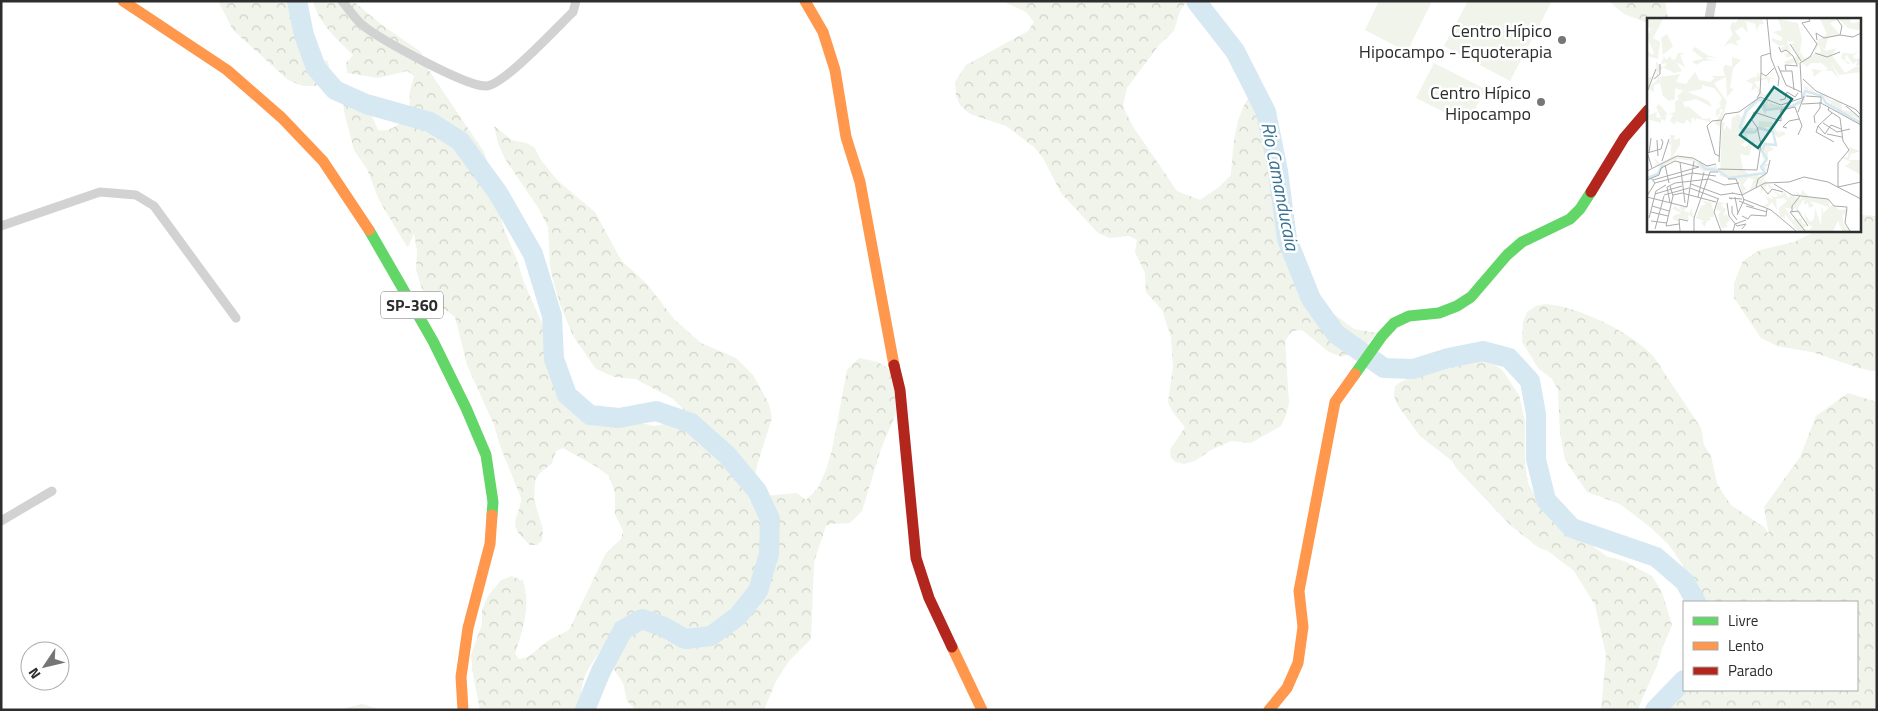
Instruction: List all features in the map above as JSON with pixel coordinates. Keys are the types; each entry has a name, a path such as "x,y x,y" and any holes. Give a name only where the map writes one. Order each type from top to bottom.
{"street":[{"name":"SP-360","path":"123,1 227,70 282,118 323,161 365,224 433,341 466,408 486,455 493,502 490,544 468,628 461,677 462,710"},
{"path":"342,1 363,26 423,61 476,85 488,86 510,73 573,12 576,1"},
{"path":"805,1 823,32 836,70 846,137 860,182 890,351 900,390 916,558 929,598 982,710"},
{"path":"1709,18 1712,1"},
{"path":"1269,710 1289,685 1301,656 1304,618 1299,590 1336,402 1382,336 1394,323 1409,316 1439,313 1458,306 1471,297 1507,255 1522,242 1570,219 1580,209 1624,138 1647,111"},
{"path":"1,226 100,192 136,195 154,206 236,318"},
{"path":"1,521 52,491"}],"green space":[{"path":"218,1 297,1 301,27 315,55 319,59 328,61 329,67 323,80 316,86 303,86 288,80 233,30"},
{"path":"313,1 353,1 382,25 421,52 428,69 484,152 497,189 498,208 504,229 523,280 545,330 546,350 550,368 579,405 618,419 655,426 673,422 684,410 672,398 635,379 614,377 596,369 573,336 554,284 550,266 548,227 539,209 505,159 498,143 494,126 512,140 534,147 541,160 558,181 595,212 621,260 647,284 674,319 701,343 736,358 753,375 769,404 772,418 758,462 749,502 763,496 797,493 806,500 818,488 826,470 832,450 847,370 859,358 878,362 893,372 898,409 881,449 862,511 850,523 826,526 814,562 811,639 789,661 776,681 764,710 636,710 627,701 623,683 601,650 590,665 584,678 579,710 480,710 471,655 482,624 482,610 488,596 501,580 512,576 523,581 526,608 523,627 515,654 519,659 528,657 549,640 569,630 606,553 621,539 623,531 615,514 615,493 609,476 563,448 556,451 552,463 539,474 535,481 534,500 543,529 542,540 537,545 530,545 517,530 515,522 521,498 500,446 494,425 467,365 455,317 429,298 422,289 416,270 417,251 414,233 407,247 379,200 367,169 354,150 344,111 343,92 358,90 363,95 378,130 391,129 409,114 410,91 414,76 407,71 378,78 347,73 346,63 353,55 324,24"},
{"path":"1003,1 1187,1 1180,11 1174,31 1159,45 1127,88 1123,106 1132,125 1177,191 1200,200 1219,187 1231,175 1239,117 1247,100 1260,90 1272,116 1277,141 1276,179 1280,218 1292,263 1304,286 1322,305 1354,329 1377,333 1365,346 1342,357 1329,352 1302,330 1292,331 1285,341 1289,403 1281,426 1251,443 1231,441 1211,450 1195,461 1184,464 1176,462 1171,458 1170,450 1185,427 1172,411 1168,402 1173,367 1171,337 1162,310 1146,292 1145,273 1135,252 1137,240 1129,236 1109,238 1098,233 1061,193 1043,158 1034,147 1006,126 970,114 960,105 956,96 955,82 966,65 1028,31 1034,22 1026,12"},
{"path":"1379,1 1432,1 1407,52 1365,30"},
{"path":"1468,1 1552,1 1510,81 1444,46"},
{"path":"1609,1 1665,1 1668,18 1647,18 1647,23 1624,14"},
{"path":"1434,63 1485,89 1468,124 1416,98"},
{"path":"1860,215 1877,216 1877,370 1872,371 1859,368 1812,352 1777,346 1761,338 1734,298 1734,283 1743,261 1760,250 1794,242 1816,231 1860,231"},
{"path":"1546,304 1559,306 1589,315 1632,339 1654,357 1701,428 1704,445 1711,456 1717,483 1722,492 1731,505 1764,527 1769,535 1764,507 1800,457 1816,416 1848,393 1877,402 1877,710 1734,710 1734,708 1733,710 1668,710 1675,690 1683,677 1683,691 1858,691 1858,601 1754,601 1754,597 1752,601 1701,601 1697,586 1669,545 1650,527 1620,504 1587,492 1565,460 1560,433 1558,390 1552,379 1538,368 1522,342 1523,322 1527,312 1536,306"},
{"path":"1471,357 1495,365 1503,371 1519,395 1525,421 1525,463 1528,484 1541,504 1606,556 1624,561 1652,576 1662,592 1672,625 1638,710 1601,710 1606,655 1595,605 1574,571 1548,551 1539,548 1510,525 1457,469 1452,461 1420,436 1397,404 1394,395 1395,386 1401,382 1413,376"},
{"path":"363,704 381,710 340,710 341,709"}],"waterway":[{"name":"Rio Camanducaia","path":"297,1 304,35 316,68 335,90 366,104 430,122 460,141 498,193 533,254 552,316 554,359 567,395 590,415 619,418 656,411 691,423 727,455 757,491 770,519 769,554 758,591 738,616 711,636 685,639 664,627 642,619 623,630 601,671 585,710"},
{"name":"Rio Camanducaia","path":"1196,1 1235,51 1266,112 1278,171 1287,239 1311,299 1336,334 1384,368 1413,369 1448,358 1483,351 1509,358 1530,381 1536,414 1536,459 1546,500 1572,528 1656,557 1685,582 1695,601"},
{"name":"Rio Camanducaia","path":"1655,710 1683,681"}],"traffic: fast":[{"path":"1355,374 1382,336 1394,323 1409,316 1439,313 1457,306 1471,297 1507,255 1522,242 1570,219 1580,209 1591,192"},
{"path":"369,230 433,341 466,408 486,455 493,502 492,515"}],"traffic: slow":[{"path":"123,1 227,70 282,118 323,161 369,230"},
{"path":"805,1 823,32 835,70 846,137 860,182 894,365"},
{"path":"1269,710 1287,688 1298,663 1303,627 1299,591 1335,402 1355,374"},
{"path":"463,710 461,677 468,628 490,544 492,515"},
{"path":"952,647 982,710"}],"traffic: jam":[{"path":"1591,192 1624,138 1647,111"},
{"path":"894,365 900,390 916,558 929,598 952,647"}],"place":[{"name":"Centro Hípico Hipocampo - Equoterapia","path":"1562,40"},
{"name":"Centro Hípico Hipocampo","path":"1541,102"}]}
